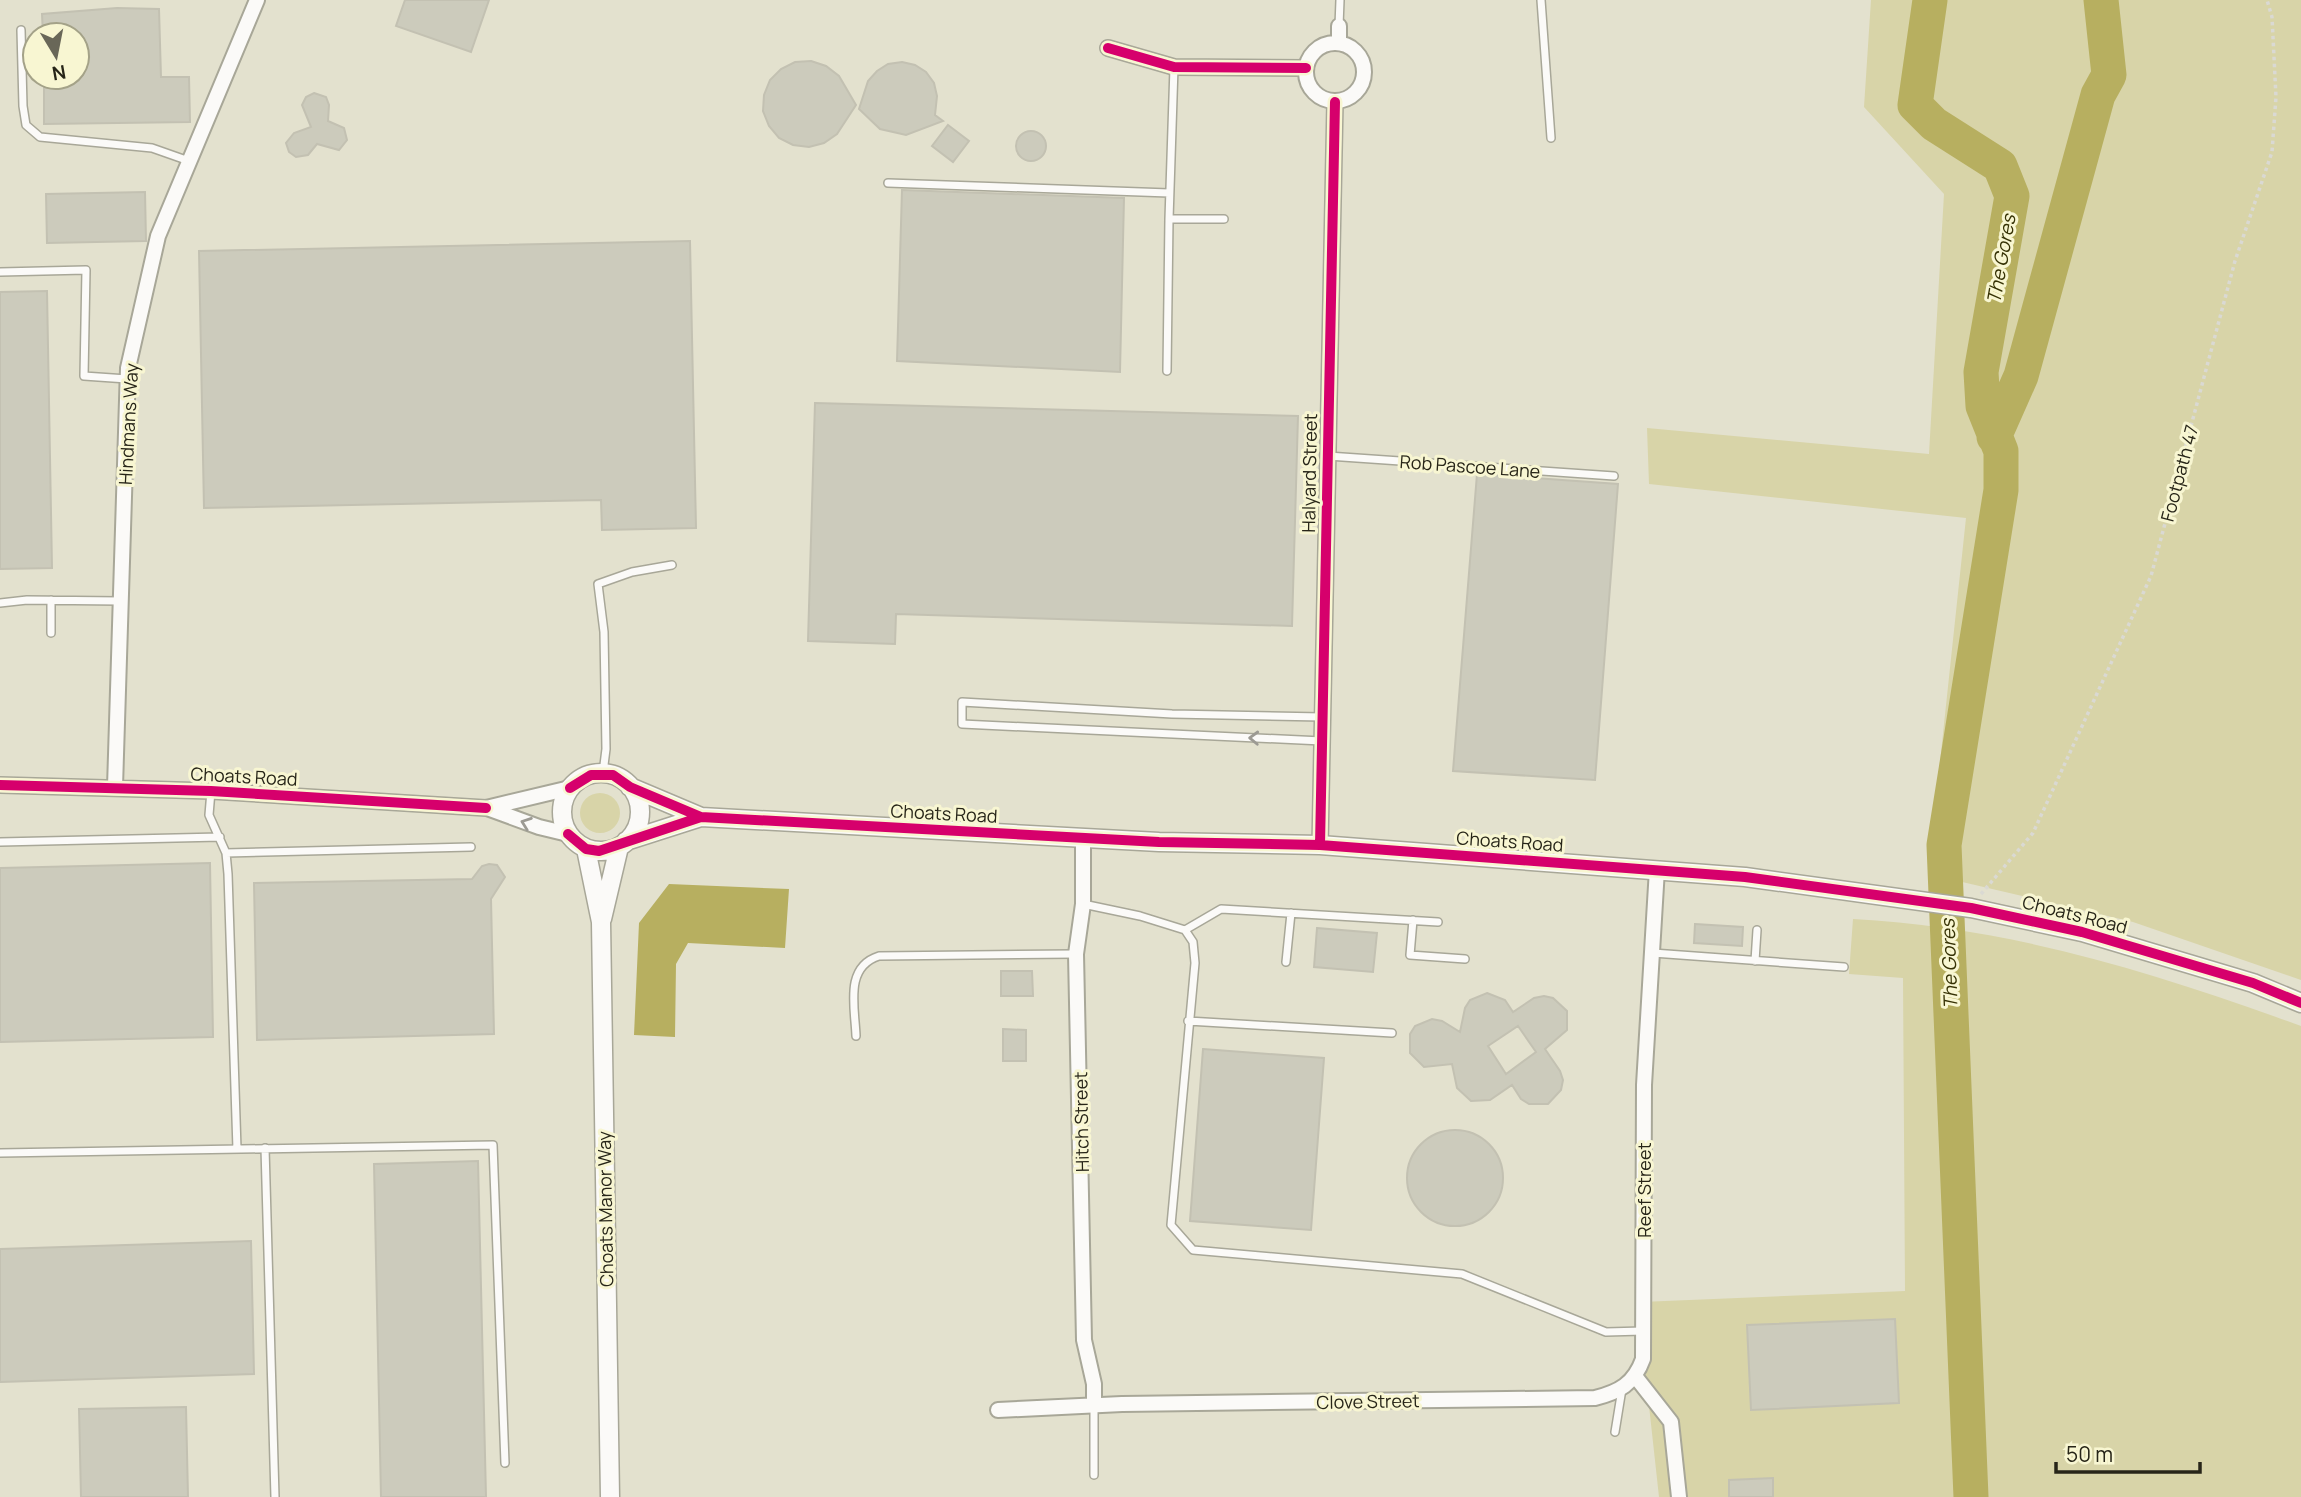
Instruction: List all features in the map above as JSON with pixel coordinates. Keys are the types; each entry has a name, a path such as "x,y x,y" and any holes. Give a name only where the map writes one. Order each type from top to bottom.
{"street":[{"name":"Hindmans Way","path":"115,787 128,379 158,236 257,0"},
{"path":"1339,26 1339,43"},
{"path":"1339,43 1360,57 1364,74 1358,90 1335,102 1316,95 1309,87 1306,68 1314,52 1321,46 1339,43"},
{"path":"1108,48 1174,67 1306,68"},
{"name":"Halyard Street","path":"1320,845 1335,102"},
{"path":"603,773 622,780 630,787 639,805 639,814 638,824 623,844 599,851 586,849 568,834 562,810 570,788 580,779 603,773"},
{"name":"Choats Road","path":"0,785 115,787 486,808 570,788"},
{"name":"Choats Road","path":"630,787 701,817 1083,838 1320,845 1745,877 1971,908 2082,932 2253,983 2301,1003"},
{"name":"Choats Road","path":"486,808 538,827 568,834"},
{"name":"Choats Road","path":"623,844 701,817"},
{"name":"Hitch Street","path":"1083,838 1083,904 1076,954 1084,1340 1094,1384 1094,1405"},
{"name":"Choats Manor Way","path":"601,922 623,844"},
{"name":"Choats Manor Way","path":"586,849 601,922 610,1497"},
{"name":"Reef Street","path":"1635,1376 1643,1359 1644,1085 1657,869"},
{"path":"1635,1376 1655,1397 1671,1422 1678,1497"},
{"name":"Clove Street","path":"998,1410 1094,1405 1594,1398 1622,1389 1635,1376"}],"lane":[{"path":"1339,26 1340,0"},
{"path":"1541,0 1551,138"},
{"path":"1167,371 1174,67"},
{"path":"23,91 26,125 40,137 152,148 189,162"},
{"path":"888,183 1170,193"},
{"path":"1169,219 1224,219"},
{"path":"0,272 86,270 84,376 128,379"},
{"name":"Rob Pascoe Lane","path":"1326,456 1614,476"},
{"path":"603,773 606,749 604,632 598,584 632,572 673,565"},
{"path":"0,603 51,600 121,601"},
{"path":"51,600 51,633"},
{"path":"1322,718 1172,714 962,702 962,724 1322,741"},
{"path":"211,792 209,815 226,853 237,1149"},
{"path":"0,842 220,837"},
{"path":"226,853 471,847"},
{"path":"1083,904 1140,916 1185,930 1192,942 1195,963 1171,1225 1193,1250 1462,1274 1606,1332 1644,1331"},
{"path":"1185,930 1221,909 1438,922"},
{"path":"1286,962 1291,913"},
{"path":"1413,920 1410,954 1465,959"},
{"path":"1755,961 1757,930"},
{"path":"1653,953 1844,967"},
{"path":"856,1036 854,980 860,966 868,959 879,956 1076,954"},
{"path":"1188,1021 1392,1033"},
{"path":"0,1153 493,1145 505,1463"},
{"path":"265,1148 275,1497"},
{"path":"1615,1432 1622,1389"},
{"path":"1094,1405 1094,1475"}],"shaded area":[{"path":"1871,0 2301,0 2301,980 2133,922 1928,874 1966,518 1649,484 1647,428 1929,454 1944,194 1864,107"},
{"path":"600,793 614,799 620,813 614,827 600,833 586,827 580,813 586,799"},
{"path":"669,884 789,889 785,948 688,943 676,964 675,1037 634,1035 639,923"},
{"path":"1853,919 1911,924 2025,942 2137,971 2301,1026 2301,1497 1659,1497 1643,1351 1641,1302 1905,1291 1903,978 1849,974"}],"building":[{"path":"405,0 489,0 471,52 396,26"},
{"path":"117,8 159,9 161,77 189,77 190,122 44,124 44,91 91,91 91,21 42,21 42,14"},
{"path":"811,61 826,66 839,76 856,105 837,134 824,143 809,147 793,145 779,138 769,126 763,111 764,95 770,80 781,69 795,62"},
{"path":"902,62 915,65 926,72 934,83 937,96 935,115 943,121 906,135 880,129 859,109 868,81 877,71 888,64"},
{"path":"314,93 326,97 329,105 328,121 344,128 347,140 339,150 317,144 308,155 296,157 289,152 286,143 294,133 311,127 302,105 306,97"},
{"path":"948,125 969,141 953,162 932,146"},
{"path":"1031,131 1042,135 1046,146 1042,157 1031,161 1020,157 1016,146 1020,135"},
{"path":"902,190 1124,198 1120,372 897,361"},
{"path":"145,192 146,241 47,243 46,194"},
{"path":"690,241 696,528 602,530 601,500 204,508 199,251"},
{"path":"47,291 52,568 0,569 0,292"},
{"path":"815,403 1298,416 1292,626 896,614 895,644 808,641"},
{"path":"1477,474 1618,484 1595,780 1453,771"},
{"path":"210,863 213,1037 0,1042 0,868"},
{"path":"497,865 505,877 491,899 494,1034 257,1040 254,883 472,879 482,866"},
{"path":"1695,924 1743,927 1742,946 1694,943"},
{"path":"1317,928 1377,933 1373,972 1314,967"},
{"path":"1001,971 1032,971 1033,996 1001,996"},
{"path":"1487,993 1505,1000 1513,1012 1534,998 1544,996 1553,998 1567,1011 1567,1030 1545,1049 1563,1080 1561,1090 1548,1104 1529,1104 1521,1099 1512,1085 1490,1100 1471,1101 1457,1088 1452,1064 1424,1067 1410,1053 1410,1034 1415,1026 1432,1019 1442,1021 1460,1032 1465,1008 1470,1000","holes":["1518,1026 1536,1052 1506,1074 1488,1046"]},
{"path":"1003,1029 1026,1030 1026,1061 1003,1061"},
{"path":"1203,1049 1324,1058 1311,1230 1190,1221"},
{"path":"1455,1130 1473,1133 1489,1144 1500,1160 1503,1178 1500,1196 1489,1212 1473,1223 1455,1226 1437,1223 1421,1212 1410,1196 1407,1178 1410,1160 1421,1144 1437,1133"},
{"path":"478,1161 486,1497 381,1497 374,1164"},
{"path":"251,1241 254,1374 0,1382 0,1249"},
{"path":"1895,1319 1899,1403 1751,1410 1747,1325"},
{"path":"186,1407 188,1497 81,1497 79,1409"},
{"path":"1773,1478 1773,1497 1729,1497 1729,1480"}],"waterway":[{"name":"The Gores","path":"1930,0 1915,105 1934,124 2000,166 2012,196 1981,372 1983,406 2001,451 2001,490 1944,845 1971,1497"},
{"name":"The Gores","path":"1994,437 2021,376 2098,95 2109,75 2101,0"}],"cycle path":[{"path":"1108,48 1174,67 1306,68"},
{"path":"1320,845 1335,102"},
{"path":"570,788 591,775 613,775 630,787 701,817 1159,842 1320,845 1745,877 1971,908 2082,932 2253,983 2301,1003"},
{"path":"0,785 211,791 486,808"},
{"path":"568,834 586,849 599,851 701,817"}]}
